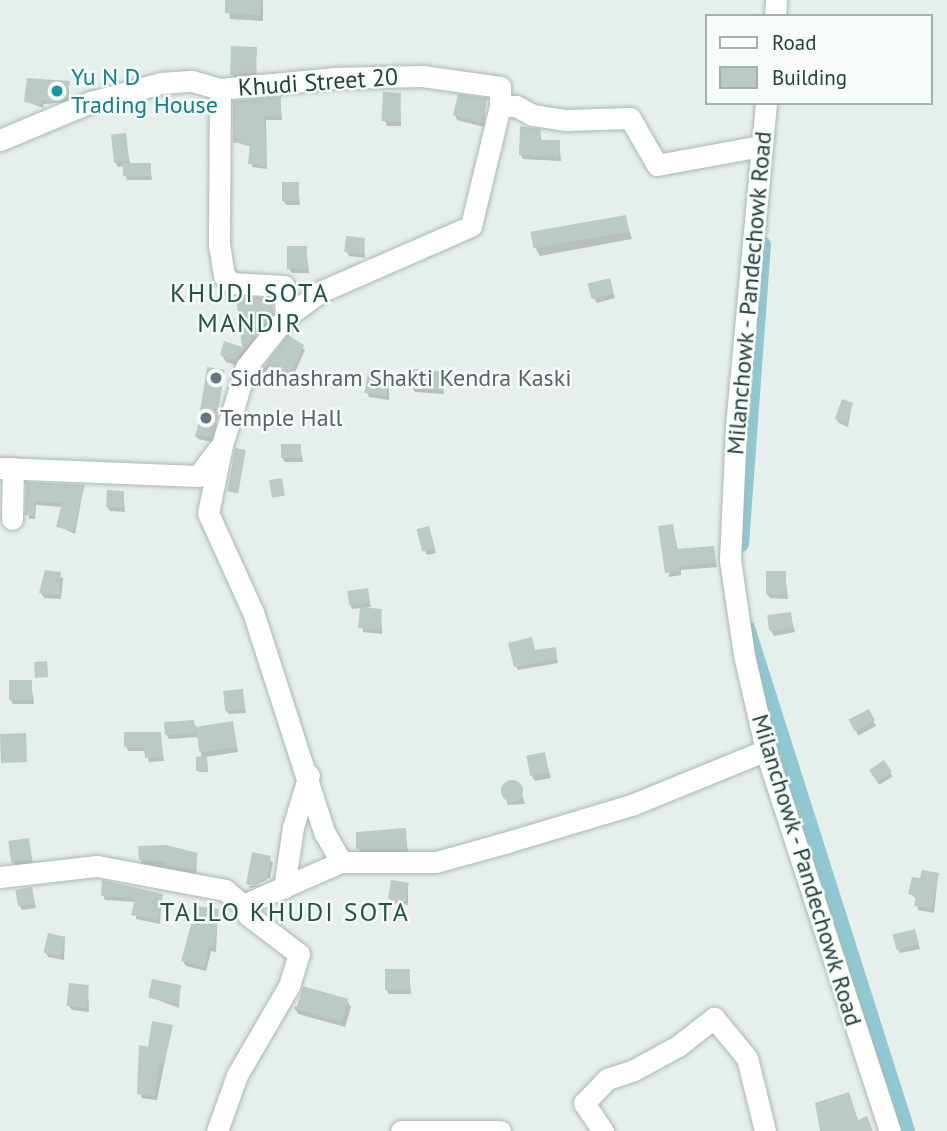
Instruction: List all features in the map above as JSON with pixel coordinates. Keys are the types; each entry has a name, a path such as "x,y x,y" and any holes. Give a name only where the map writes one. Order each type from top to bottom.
{"street":[{"name":"Khudi Street 20","path":"0,140 91,103 162,83 192,81 220,89 335,78 422,76 493,84 500,87 508,106"},
{"path":"220,89 219,244 225,276 232,283 284,286 320,292"},
{"name":"Milanchowk - Pandechowk Road","path":"766,105 736,428 730,560 744,655 766,750 890,1131"},
{"path":"341,862 324,832 309,775 253,612 208,513 222,445 246,367 286,317 320,292 471,226 508,106 533,115 566,120 630,118 657,164 761,146"},
{"path":"284,286 286,317"},
{"path":"198,476 222,445"},
{"path":"12,519 6,468 198,476"},
{"path":"198,476 211,498"},
{"path":"243,905 341,862 436,862 634,804 766,750"},
{"path":"284,888 293,827 309,775"},
{"path":"0,877 97,866 225,890 243,905 248,915 299,954 289,986 237,1075 217,1131"},
{"path":"603,1131 584,1103 607,1079 677,1046 713,1018 747,1058 765,1131"},
{"path":"401,1131 500,1131"}],"building":[{"path":"225,0 261,0 260,15 225,13"},
{"path":"231,46 257,47 256,72 230,75"},
{"path":"27,78 70,81 67,98 56,102 42,100 41,105 24,102"},
{"path":"383,92 401,93 399,122 381,121"},
{"path":"458,94 487,98 482,123 453,115"},
{"path":"281,96 281,117 265,116 266,166 248,164 250,143 233,143 233,101"},
{"path":"520,126 541,129 540,140 560,140 559,157 519,155"},
{"path":"126,133 129,161 114,162 111,135"},
{"path":"123,163 151,163 151,176 123,176"},
{"path":"282,182 299,182 299,201 282,201"},
{"path":"626,215 629,232 533,249 530,232"},
{"path":"346,236 365,238 363,254 344,252"},
{"path":"287,246 307,246 307,269 287,269"},
{"path":"610,278 614,294 592,299 588,284"},
{"path":"236,296 272,298 273,313 235,361 220,355 224,341 242,347"},
{"path":"288,335 304,345 289,378 267,363 256,378 258,373"},
{"path":"207,367 225,370 214,438 196,435"},
{"path":"411,369 443,371 442,390 410,388"},
{"path":"368,373 390,377 386,397 365,393"},
{"path":"842,399 853,403 846,423 835,419"},
{"path":"281,444 301,444 301,458 281,458"},
{"path":"235,448 246,450 238,493 227,491"},
{"path":"282,478 285,496 272,498 269,480"},
{"path":"26,482 85,485 73,531 56,527 62,503 34,501 34,516 25,515"},
{"path":"107,490 124,491 123,508 106,507"},
{"path":"673,524 677,549 714,546 716,563 679,566 680,571 665,573 658,526"},
{"path":"429,526 435,548 422,552 416,529"},
{"path":"45,570 61,572 59,595 39,593"},
{"path":"766,571 786,571 786,594 766,594"},
{"path":"368,588 370,603 349,606 347,591"},
{"path":"360,607 382,609 380,630 358,628"},
{"path":"791,612 793,628 769,631 767,615"},
{"path":"532,637 535,650 556,647 557,659 514,667 508,643"},
{"path":"47,661 48,677 35,678 34,662"},
{"path":"9,680 32,680 32,700 9,700"},
{"path":"243,689 245,709 225,711 223,691"},
{"path":"869,709 875,721 854,731 849,719"},
{"path":"194,720 195,733 165,735 164,722"},
{"path":"233,721 237,747 200,753 195,727"},
{"path":"124,732 161,732 163,757 145,758 144,747 124,747"},
{"path":"26,733 27,762 1,763 0,734"},
{"path":"545,752 549,773 530,776 526,756"},
{"path":"207,756 208,771 196,771 196,757"},
{"path":"884,760 892,772 877,782 869,770"},
{"path":"512,780 520,783 523,791 520,799 512,802 504,799 501,791 504,783"},
{"path":"406,828 407,849 356,849 356,832"},
{"path":"29,838 32,860 11,863 8,841"},
{"path":"166,845 198,853 194,871 164,865 165,862 139,860 138,846"},
{"path":"252,852 271,856 267,880 254,886 246,884"},
{"path":"922,870 939,873 932,909 914,906 916,896 908,894 912,877 920,878"},
{"path":"102,880 163,894 158,920 131,915 135,898 101,896"},
{"path":"391,880 409,883 406,902 388,899"},
{"path":"32,887 35,904 18,907 15,890"},
{"path":"196,906 219,909 214,948 209,947 204,967 181,961"},
{"path":"915,929 919,945 897,950 893,935"},
{"path":"48,933 66,937 61,957 44,952"},
{"path":"385,969 410,969 410,990 385,990"},
{"path":"152,979 181,985 177,1004 148,998"},
{"path":"69,983 89,985 86,1008 67,1006"},
{"path":"303,986 348,999 342,1022 296,1009"},
{"path":"152,1021 173,1025 164,1064 158,1063 155,1096 137,1094 139,1045 148,1047"},
{"path":"849,1092 858,1120 867,1116 873,1131 820,1131 815,1103"}],"waterway":[{"path":"741,544 763,245"},
{"path":"747,628 907,1131"}],"place":[{"name":"Yu N D Trading House","path":"57,91"},
{"name":"Siddhashram Shakti Kendra Kaski","path":"216,378"},
{"name":"Temple Hall","path":"206,418"}],"district":[{"name":"KHUDI SOTA MANDIR","path":"250,308"},
{"name":"TALLO KHUDI SOTA","path":"285,912"}]}
